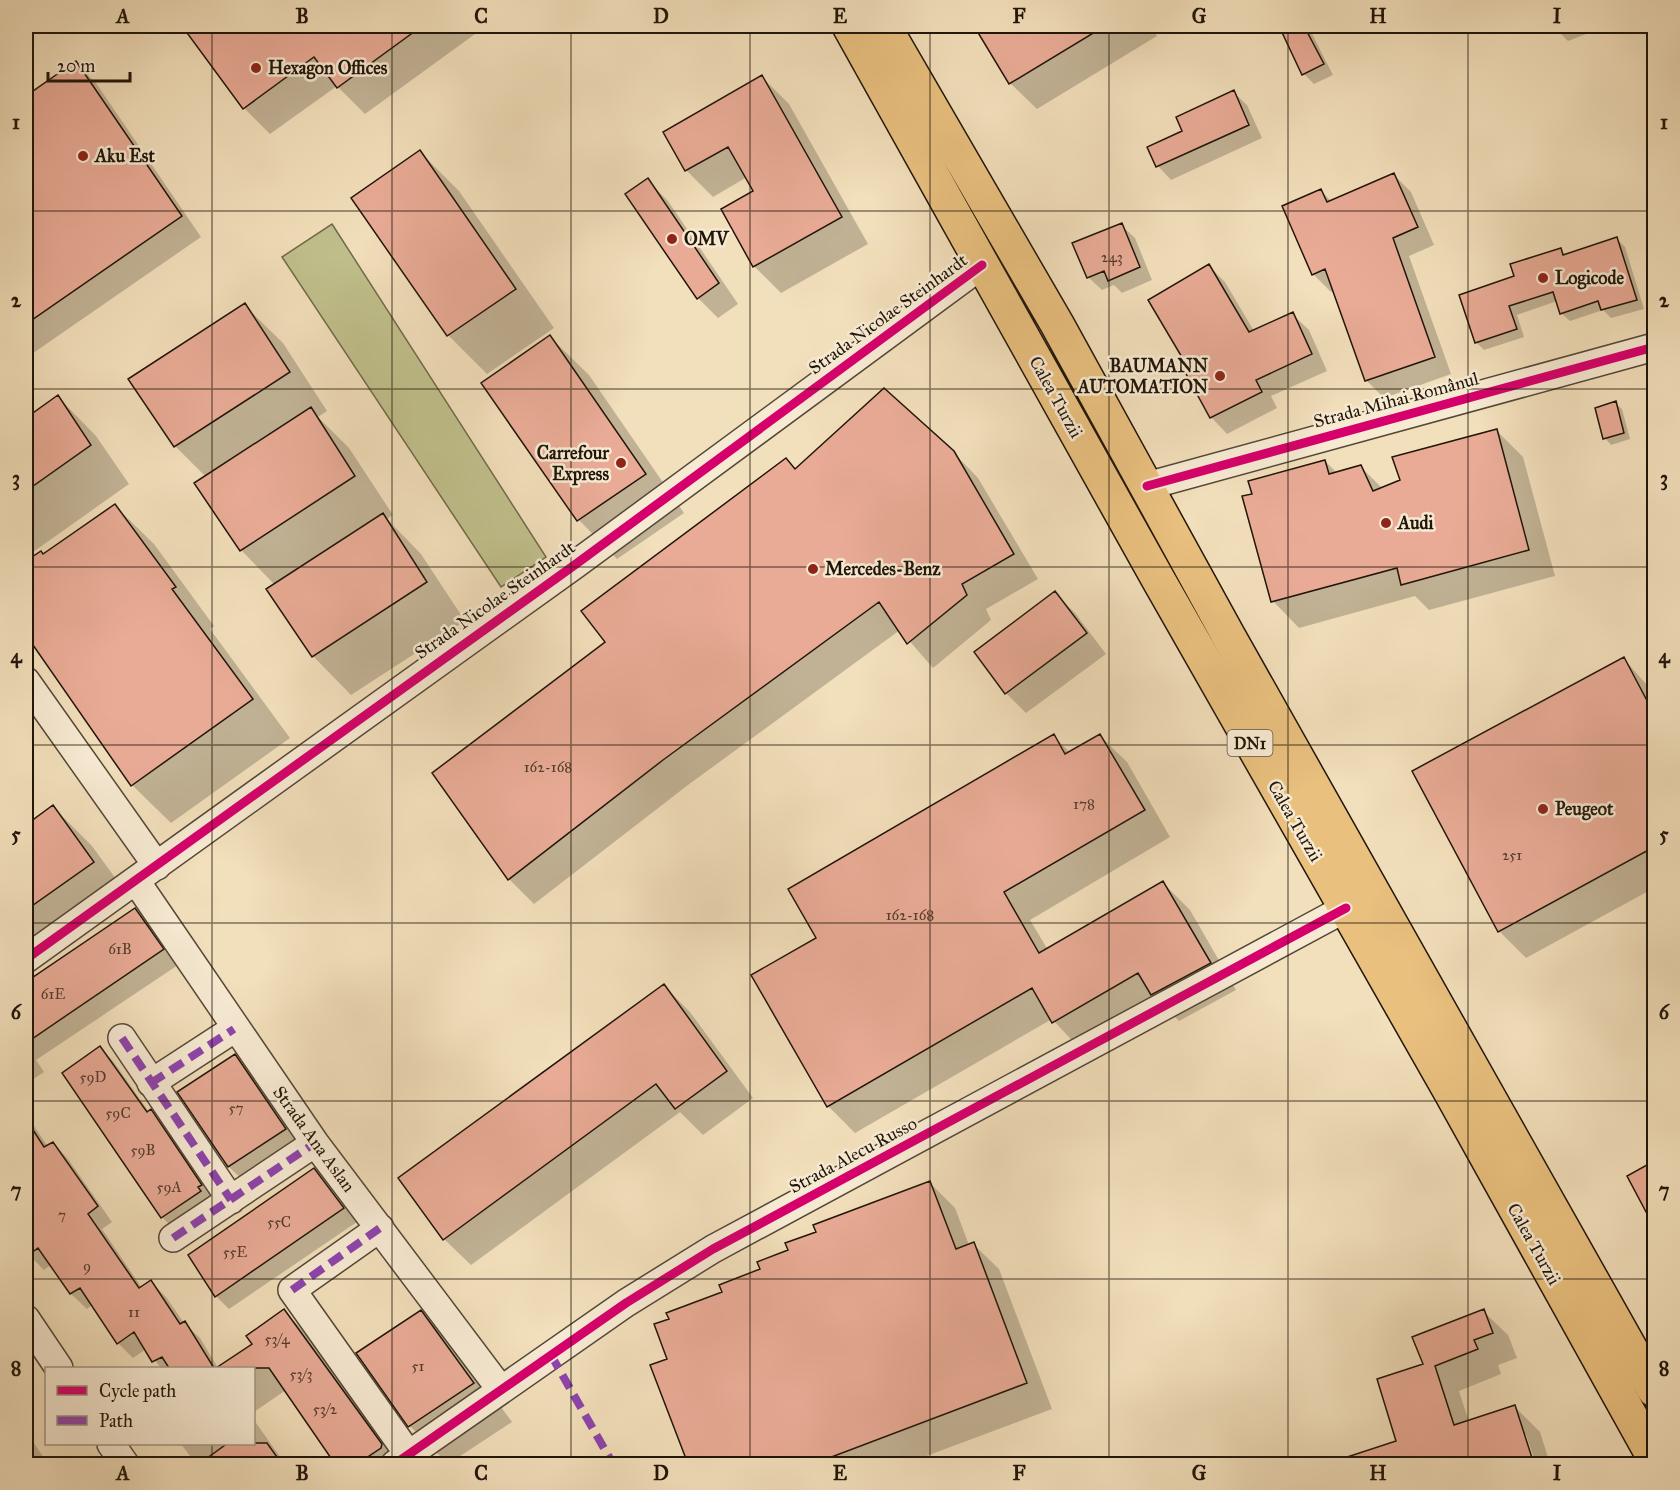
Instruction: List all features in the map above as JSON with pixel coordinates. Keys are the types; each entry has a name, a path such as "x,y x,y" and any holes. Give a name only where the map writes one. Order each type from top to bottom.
{"main road":[{"name":"Calea Turzii","path":"849,26 1654,1458"},
{"name":"Calea Turzii","path":"884,26 1147,486 1233,645 1654,1390"}],"street":[{"name":"Strada Nicolae Steinhardt","path":"26,959 488,624 576,564 982,265"},
{"name":"Strada Mihai Românul","path":"1147,486 1654,347"},
{"name":"Strada Ana Aslan","path":"26,681 146,873 234,1029 315,1143 501,1390"},
{"name":"Strada Alecu Russo","path":"402,1460 627,1303 713,1250 1346,908"},
{"path":"151,1083 234,1029"},
{"path":"122,1038 231,1200"},
{"path":"173,1238 315,1143"},
{"path":"380,1228 292,1290 402,1460"},
{"path":"26,1319 58,1367"},
{"path":"112,1445 125,1464"}],"green space":[{"path":"332,224 546,557 501,587 282,257"}],"building":[{"name":"Hexagon Offices","path":"182,26 422,26 337,88 314,57 243,109"},
{"path":"974,26 1105,26 1009,84"},
{"path":"1279,26 1304,26 1324,64 1302,75"},
{"name":"Aku Est","path":"76,61 182,216 26,324 26,96"},
{"name":"OMV","path":"762,75 842,217 753,267 721,209 753,191 728,147 685,171 663,132"},
{"path":"1234,90 1249,125 1156,167 1147,147 1182,131 1176,117"},
{"path":"420,150 516,289 447,336 351,198"},
{"path":"1394,173 1418,227 1393,238 1435,357 1365,381 1325,269 1312,275 1282,206 1321,189 1327,202"},
{"name":"OMV","path":"648,178 719,283 697,299 625,194"},
{"path":"1122,223 1140,267 1108,281 1104,271 1087,278 1072,243"},
{"path":"1617,237 1637,300 1601,310 1598,301 1560,314 1553,292 1509,306 1517,329 1475,343 1459,295 1514,276 1510,264 1561,248 1563,255"},
{"path":"1209,264 1249,332 1293,312 1312,354 1256,380 1262,392 1210,418 1179,361 1183,359 1148,300"},
{"path":"245,303 290,372 174,447 128,379"},
{"path":"550,335 646,474 577,521 481,383"},
{"name":"Mercedes-Benz","path":"884,388 954,451 1014,554 962,584 967,595 907,644 879,602 663,760 508,880 432,773 605,642 581,611 786,458 795,469"},
{"path":"58,395 91,445 26,491 26,418"},
{"path":"1616,401 1624,433 1603,439 1595,408"},
{"path":"311,407 355,476 240,551 194,483"},
{"name":"Audi","path":"1497,429 1529,550 1401,585 1397,568 1271,602 1242,496 1252,494 1248,481 1325,460 1329,474 1361,465 1373,491 1400,480 1392,457"},
{"path":"115,504 176,587 172,589 253,699 131,786 26,635 26,561 41,551 43,554"},
{"path":"383,513 427,582 312,657 266,589"},
{"path":"1055,591 1087,633 1005,694 974,652"},
{"name":"Peugeot","path":"1624,657 1654,714 1654,847 1498,932 1412,771"},
{"path":"1054,734 1065,754 1100,734 1145,810 1004,892 1039,953 1163,881 1211,963 1151,995 1138,973 1052,1023 1032,988 827,1107 751,975 816,938 788,889"},
{"path":"53,805 94,862 26,910 26,825"},
{"path":"135,908 164,949 26,1043 26,982"},
{"path":"664,984 727,1071 675,1109 656,1084 443,1240 398,1178"},
{"path":"100,1046 147,1112 151,1109 202,1185 198,1187 201,1191 161,1218 62,1073"},
{"path":"235,1054 286,1129 228,1167 177,1092"},
{"path":"26,1119 44,1147 53,1142 98,1206 88,1214 139,1288 151,1280 180,1324 185,1321 213,1367 168,1367 162,1357 152,1362 134,1332 117,1344 80,1288 70,1294 38,1248 26,1257"},
{"path":"1654,1161 1654,1227 1627,1176"},
{"path":"314,1168 344,1208 215,1297 188,1255"},
{"path":"930,1181 956,1249 974,1242 1027,1383 813,1464 688,1464 650,1365 667,1359 654,1324 669,1319 666,1313 722,1292 719,1285 760,1269 757,1262 788,1250 785,1243 816,1232 813,1225"},
{"path":"284,1309 382,1444 381,1448 357,1464 335,1464 269,1368 218,1367 252,1344 246,1336"},
{"path":"1484,1309 1493,1333 1474,1340 1478,1349 1435,1366 1454,1425 1515,1405 1534,1464 1339,1464 1338,1460 1396,1441 1377,1379 1423,1364 1412,1337"},
{"path":"421,1310 474,1383 408,1427 356,1353"},
{"path":"267,1443 282,1464 199,1464 225,1445"}],"marked path":[{"path":"151,1083 234,1029"},
{"path":"122,1038 231,1200"},
{"path":"173,1238 315,1143"},
{"path":"292,1290 380,1228"},
{"path":"551,1355 613,1464"}],"cycle path":[{"path":"26,959 576,564 982,265"},
{"path":"1147,486 1654,347"},
{"path":"395,1464 626,1303 713,1249 1346,908"}],"place":[{"name":"Hexagon Offices","path":"256,68"},
{"name":"Aku Est","path":"83,156"},
{"name":"OMV","path":"672,239"},
{"name":"Logicode","path":"1543,278"},
{"name":"BAUMANN AUTOMATION","path":"1220,376"},
{"name":"Carrefour Express","path":"621,463"},
{"name":"Audi","path":"1386,523"},
{"name":"Mercedes-Benz","path":"813,569"},
{"name":"Peugeot","path":"1543,809"}]}
